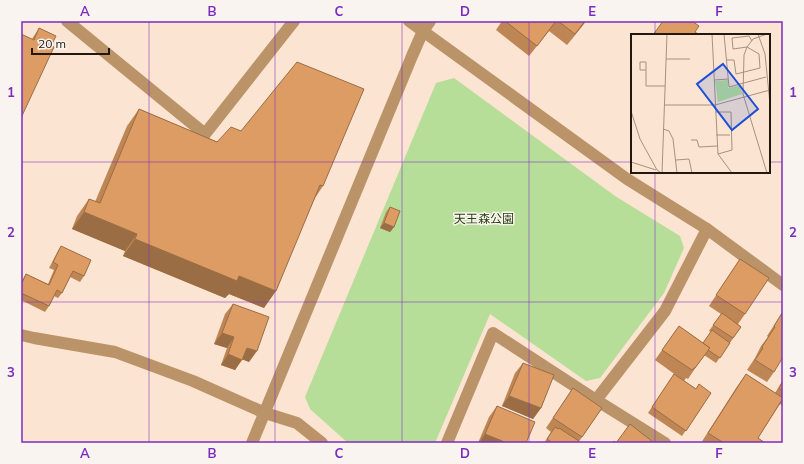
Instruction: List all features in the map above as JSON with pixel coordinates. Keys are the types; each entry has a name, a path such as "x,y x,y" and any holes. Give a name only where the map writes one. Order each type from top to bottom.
{"street":[{"path":"67,21 205,134 294,21"},
{"path":"410,21 426,26 627,179 707,229 783,285"},
{"path":"252,443 426,26"},
{"path":"596,400 665,311 707,229"},
{"path":"447,443 493,333 664,443"},
{"path":"21,334 115,352 193,381 265,412 297,423 322,443"}],"green space":[{"name":"天王森公園","path":"454,78 615,196 680,236 684,248 664,293 600,378 586,381 490,314 435,443 348,443 310,409 305,397 436,83"}],"building":[{"path":"505,21 556,21 537,46"},
{"path":"558,21 585,21 575,34"},
{"path":"663,21 692,21 699,26 695,32 698,34 654,34"},
{"path":"39,28 56,36 51,46 54,47 21,118 21,34 34,40"},
{"path":"297,62 364,89 323,186 320,185 276,291 239,276 237,281 135,239 137,234 84,212 89,199 100,203 139,109 217,142 231,127 241,131"},
{"path":"390,207 400,211 394,227 384,223"},
{"path":"61,246 91,260 84,276 73,271 62,293 57,290 49,306 21,293 21,285 26,274 49,285 58,265 53,262"},
{"path":"740,259 769,278 745,314 716,295"},
{"path":"233,304 269,317 257,351 247,348 242,360 228,354 234,337 222,333"},
{"path":"722,313 741,327 733,338 713,325"},
{"path":"782,313 783,357 774,372 755,360"},
{"path":"679,326 710,348 692,370 662,350"},
{"path":"712,330 730,343 720,358 708,350 710,348 703,343"},
{"path":"523,363 554,375 541,408 509,396"},
{"path":"674,374 696,389 699,384 711,393 686,431 652,407"},
{"path":"746,374 783,398 758,438 765,443 724,443 708,433"},
{"path":"783,381 783,391 779,388"},
{"path":"573,388 602,408 582,437 553,418"},
{"path":"497,406 535,422 526,443 507,443 485,434"},
{"path":"630,424 653,442 652,443 616,443"},
{"path":"555,427 579,441 577,443 549,443 550,441 547,439"}]}
